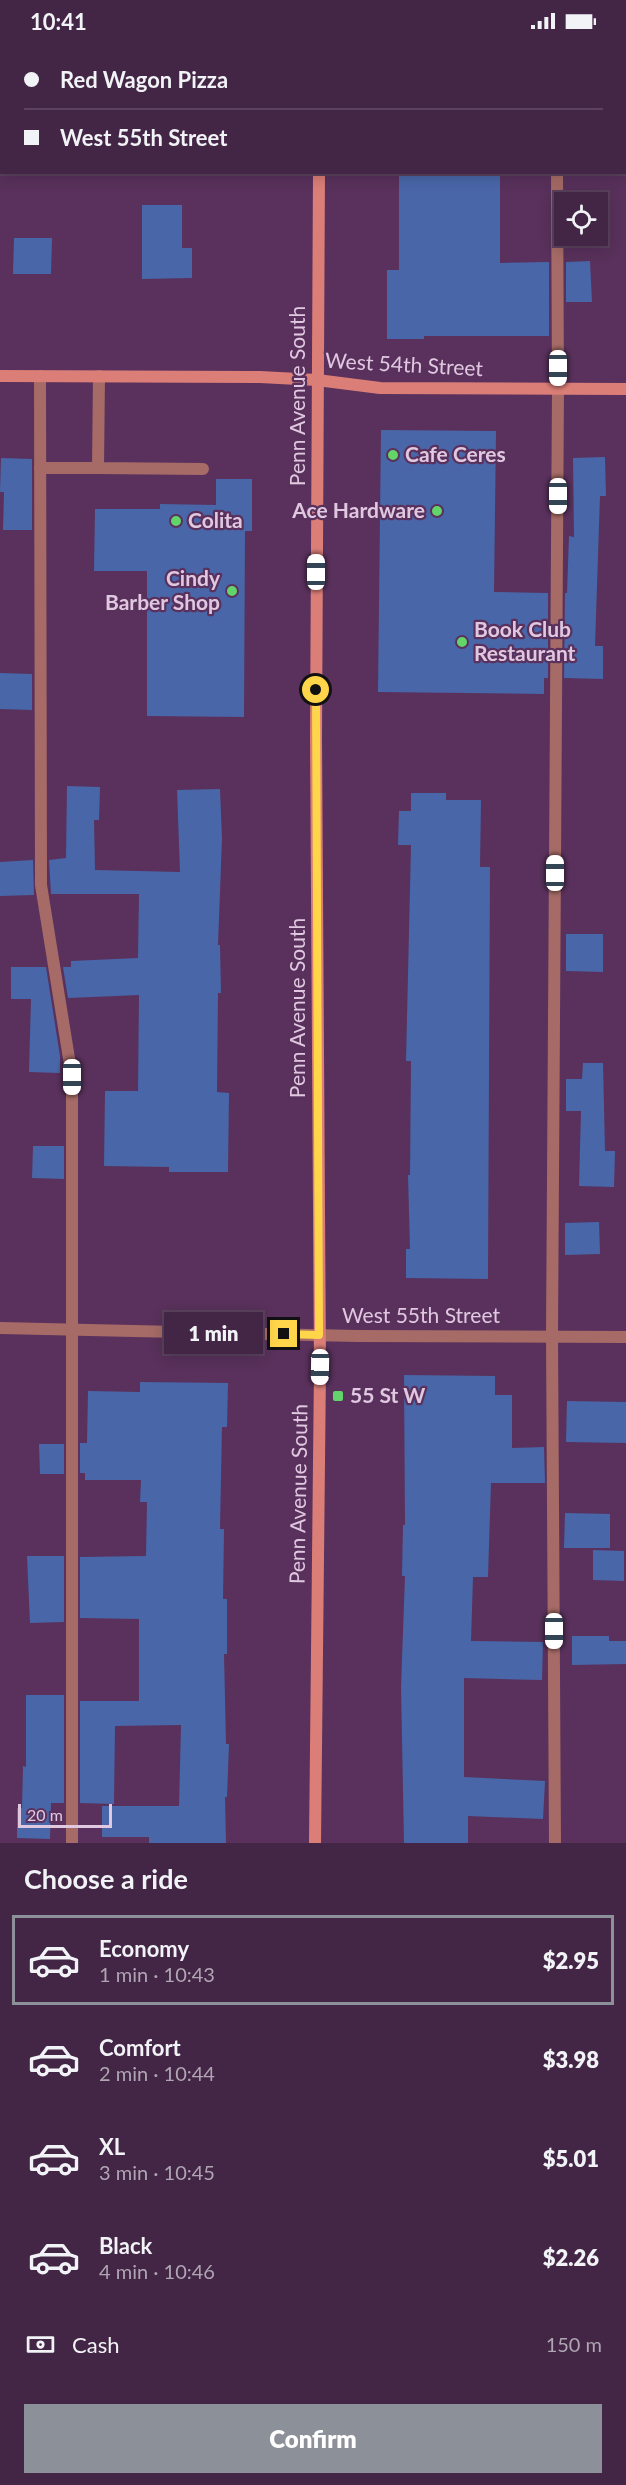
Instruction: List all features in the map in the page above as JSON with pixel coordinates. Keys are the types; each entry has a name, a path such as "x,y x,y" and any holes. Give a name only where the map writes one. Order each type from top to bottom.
{"main road":[{"name":"Penn Avenue South","path":"315,1843 319,1335 317,380 319,174"},
{"name":"West 54th Street","path":"0,376 260,377 317,380 380,388 626,389"}],"street":[{"path":"555,1843 552,1335 558,389 557,174"},
{"path":"40,376 41,885 72,1077 72,1843"},
{"path":"98,468 99,376"},
{"path":"40,468 203,469"},
{"name":"West 55th Street","path":"0,1328 319,1335 626,1337"}],"building":[{"path":"399,174 500,174 500,263 549,262 549,336 424,336 424,339 387,339 387,270 399,270"},
{"path":"142,205 182,205 182,248 192,248 192,278 142,279"},
{"path":"14,238 52,238 51,274 13,274"},
{"path":"590,261 592,302 566,302 566,262"},
{"path":"381,430 496,431 494,592 548,593 548,678 544,678 544,694 378,692"},
{"path":"605,457 606,496 600,496 595,646 603,646 603,679 564,678 565,593 567,593 569,536 574,537 573,458"},
{"path":"1,458 32,459 32,530 3,530 4,492 0,492"},
{"path":"216,479 252,479 252,531 245,531 244,717 147,716 147,571 94,571 95,509 160,509 160,504 216,505"},
{"path":"0,673 32,674 32,710 0,709"},
{"path":"67,786 100,787 99,820 94,820 95,870 180,872 177,790 220,789 222,839 218,945 220,945 221,993 218,993 217,1092 229,1093 228,1172 169,1172 169,1167 104,1166 105,1091 138,1091 139,995 68,998 63,967 71,967 71,961 138,958 139,894 51,894 49,860 66,858"},
{"path":"411,793 446,793 446,800 481,800 480,867 490,867 488,1279 406,1278 406,1249 410,1249 408,1175 410,1175 411,1061 406,1061 411,845 398,845 399,811 411,811"},
{"path":"33,860 34,895 0,896 0,862"},
{"path":"566,934 603,934 603,972 566,971"},
{"path":"11,967 46,967 60,1056 60,1073 29,1072 31,999 11,999"},
{"path":"583,1063 603,1063 605,1151 615,1151 614,1187 579,1186 581,1111 566,1111 566,1079 582,1079"},
{"path":"33,1146 64,1146 64,1179 32,1178"},
{"path":"599,1222 600,1254 565,1255 565,1223"},
{"path":"404,1375 495,1376 495,1395 512,1395 512,1448 544,1447 545,1483 491,1483 488,1577 473,1577 471,1641 543,1642 542,1680 464,1678 464,1777 545,1781 543,1819 468,1816 468,1843 404,1843 401,1687 405,1576 402,1576 403,1525 405,1525"},
{"path":"140,1382 228,1383 227,1427 222,1427 220,1529 224,1529 223,1599 227,1599 227,1654 224,1654 226,1744 229,1744 227,1797 225,1797 226,1843 149,1843 149,1837 102,1837 102,1806 179,1806 181,1725 115,1726 114,1804 80,1803 80,1701 139,1701 139,1619 80,1618 80,1557 146,1556 147,1502 140,1502 141,1480 85,1480 85,1473 80,1473 80,1443 87,1443 88,1391 140,1392"},
{"path":"567,1401 626,1402 626,1443 566,1442"},
{"path":"39,1444 64,1444 64,1474 40,1474"},
{"path":"565,1513 610,1514 610,1548 564,1548"},
{"path":"593,1550 624,1551 624,1581 593,1580"},
{"path":"27,1556 64,1556 64,1622 30,1623"},
{"path":"572,1636 609,1636 609,1641 626,1641 626,1664 572,1665"},
{"path":"26,1695 64,1695 64,1803 51,1803 50,1839 17,1838 17,1808 22,1808 23,1766 26,1767"}],"place":[{"name":"Cafe Ceres","path":"393,455"},
{"name":"Ace Hardware","path":"437,511"},
{"name":"Colita","path":"176,521"},
{"name":"Cindy Barber Shop","path":"232,591"},
{"name":"Book Club Restaurant","path":"462,642"},
{"name":"55 St W","path":"338,1396"}],"route":[{"path":"284,1334 319,1335 316,690"}]}
